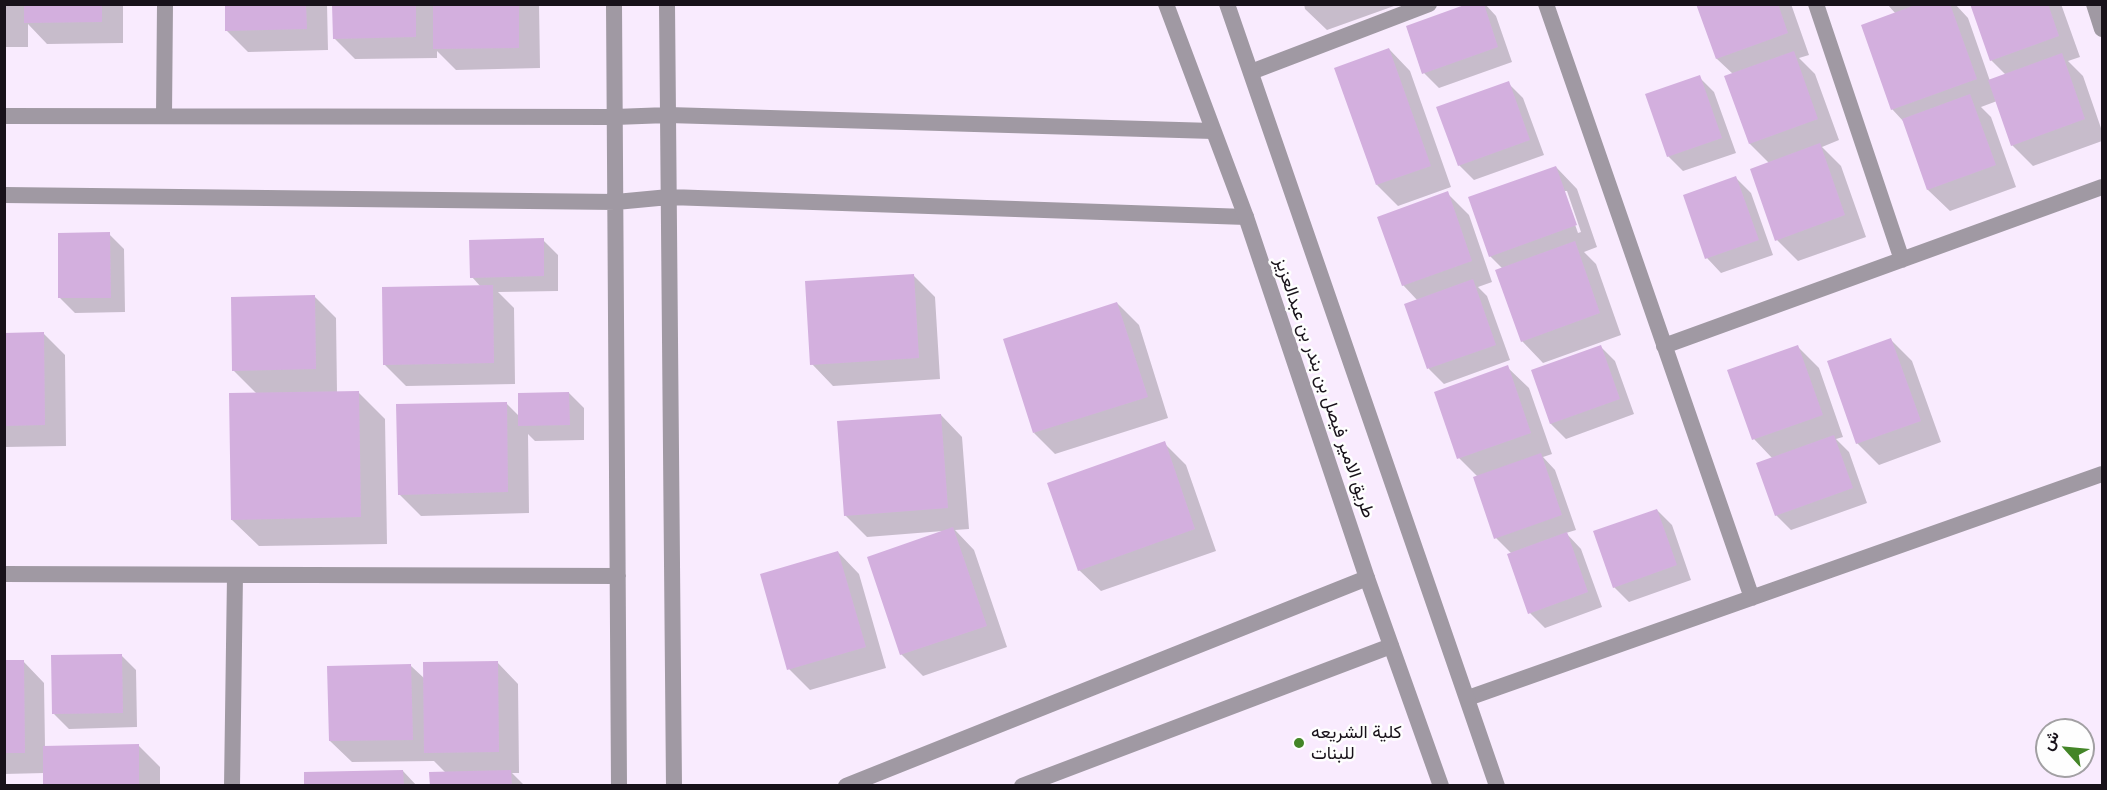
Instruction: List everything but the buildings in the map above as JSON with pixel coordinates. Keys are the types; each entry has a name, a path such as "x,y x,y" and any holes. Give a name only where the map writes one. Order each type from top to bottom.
{"street":[{"path":"164,116 165,4"},
{"path":"614,4 619,786"},
{"path":"667,4 674,786"},
{"name":"طريق الامير فيصل بن بندر بن عبدالعزيز","path":"1166,4 1246,217 1367,578 1441,786"},
{"name":"طريق الامير فيصل بن بندر بن عبدالعزيز","path":"1227,4 1497,786"},
{"path":"1251,72 1429,4"},
{"path":"1546,4 1752,598"},
{"path":"1816,4 1902,260"},
{"path":"2094,4 2103,29"},
{"path":"4,116 668,116 1213,130"},
{"path":"1664,346 2103,187"},
{"path":"4,195 615,202 669,197 1246,217"},
{"path":"1468,698 2103,474"},
{"path":"4,574 618,576"},
{"path":"232,786 235,575"},
{"path":"846,786 1367,578"},
{"path":"1022,786 1391,646"}],"place":[{"name":"كلية الشريعه للبنات","path":"1299,743"}]}
